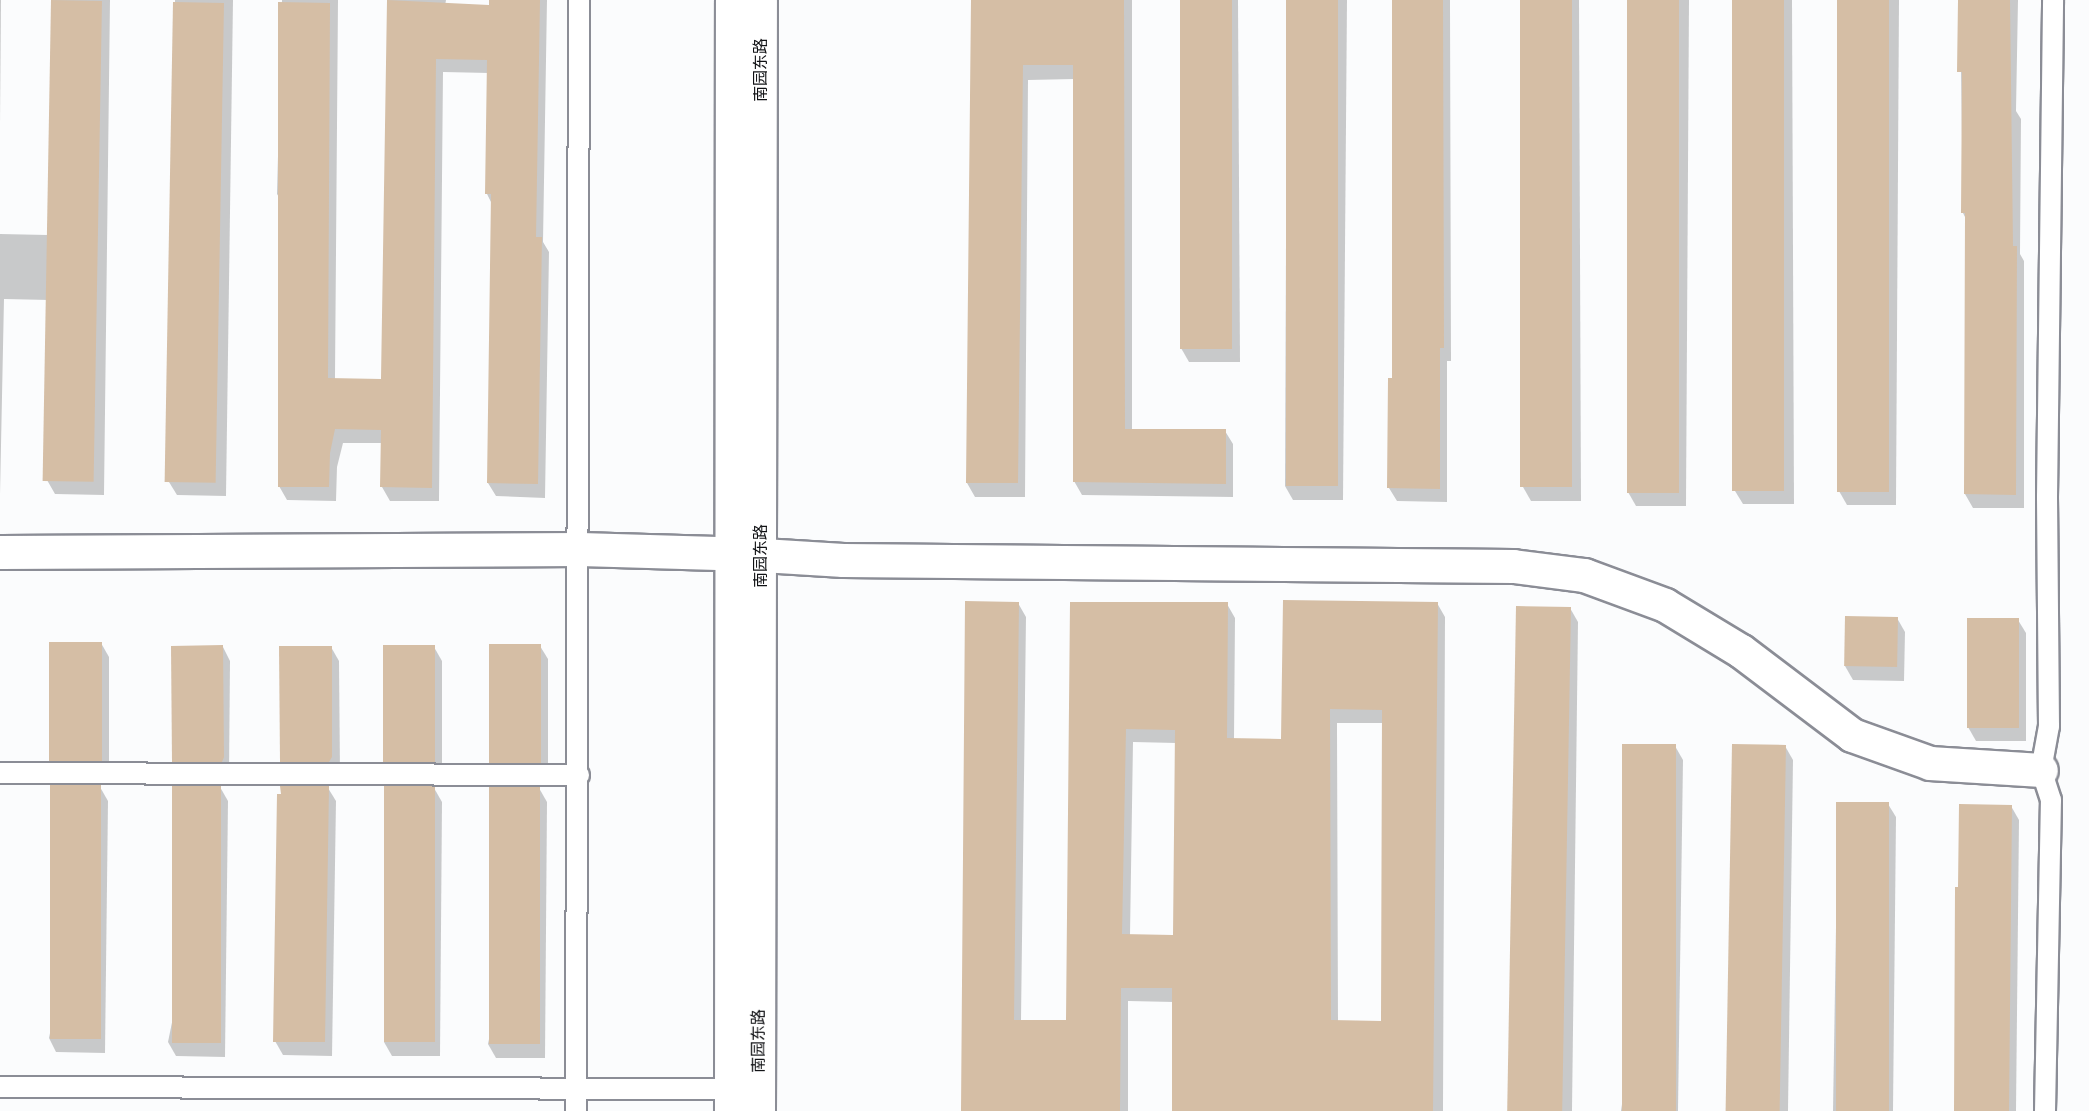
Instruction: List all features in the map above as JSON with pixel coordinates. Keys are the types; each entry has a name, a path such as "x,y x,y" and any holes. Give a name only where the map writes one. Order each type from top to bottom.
{"main road":[{"name":"南园东路","path":"732,0 758,1111"},
{"name":"南园东路","path":"731,1100 760,0"},
{"path":"0,552 580,549 746,554 843,560 1513,566 1584,575 1665,605 1741,651 1852,735 1930,763 2041,770"}],"lane":[{"path":"576,1111 580,549 579,0"},
{"path":"2045,1111 2050,800 2041,770 2049,726 2047,497 2053,0"},
{"path":"0,773 579,776"},
{"path":"0,1087 577,1091 731,1100"}],"building":[{"path":"51,0 102,1 94,482 43,481"},
{"path":"387,0 489,5 489,0 540,0 536,237 542,237 538,484 487,483 491,194 485,194 487,60 436,59 432,488 380,487 381,430 335,429 330,453 329,487 278,487 278,2 330,3 328,378 381,379"},
{"path":"971,0 1124,0 1125,429 1226,429 1226,484 1073,482 1073,65 1023,65 1018,483 966,483"},
{"path":"1180,0 1232,0 1232,349 1180,349"},
{"path":"1286,0 1338,0 1338,486 1286,486"},
{"path":"1392,0 1443,0 1444,348 1440,348 1440,489 1387,488 1388,378 1392,378"},
{"path":"1520,0 1572,0 1572,487 1520,487"},
{"path":"1627,0 1679,0 1679,493 1627,493"},
{"path":"1732,0 1784,0 1784,491 1732,491"},
{"path":"1837,0 1889,0 1889,492 1837,492"},
{"path":"1958,0 2010,0 2013,246 2017,246 2016,495 1964,494 1965,213 1961,213 1962,72 1957,72"},
{"path":"173,2 224,3 216,483 165,482"},
{"path":"1283,600 1438,602 1433,1111 1172,1111 1172,988 1121,988 1120,1111 961,1111 965,601 1019,602 1014,1020 1066,1020 1070,602 1228,602 1227,738 1281,739","holes":["1330,709 1382,710 1381,1021 1331,1020","1126,729 1175,730 1173,935 1122,934"]},
{"path":"1516,606 1571,607 1562,1111 1507,1111"},
{"path":"1845,616 1898,617 1897,667 1844,666"},
{"path":"1967,618 2019,618 2019,728 1967,728"},
{"path":"49,642 102,642 102,761 49,761"},
{"path":"489,644 541,644 541,763 489,763"},
{"path":"223,645 224,757 222,762 172,762 171,646"},
{"path":"383,645 435,645 435,763 383,763"},
{"path":"279,646 332,646 332,757 329,762 280,762"},
{"path":"1622,744 1676,744 1676,1111 1622,1111"},
{"path":"1732,744 1786,745 1780,1111 1726,1111"},
{"path":"50,785 101,785 101,1039 50,1039"},
{"path":"172,786 221,786 221,1043 172,1043"},
{"path":"280,786 329,786 325,1042 273,1042 277,794 281,794"},
{"path":"384,786 435,786 435,1042 384,1042"},
{"path":"489,787 540,787 540,1044 489,1044"},
{"path":"1836,802 1889,802 1889,1111 1836,1111"},
{"path":"1959,804 2012,805 2009,1111 1954,1111 1955,887 1958,887"}]}
